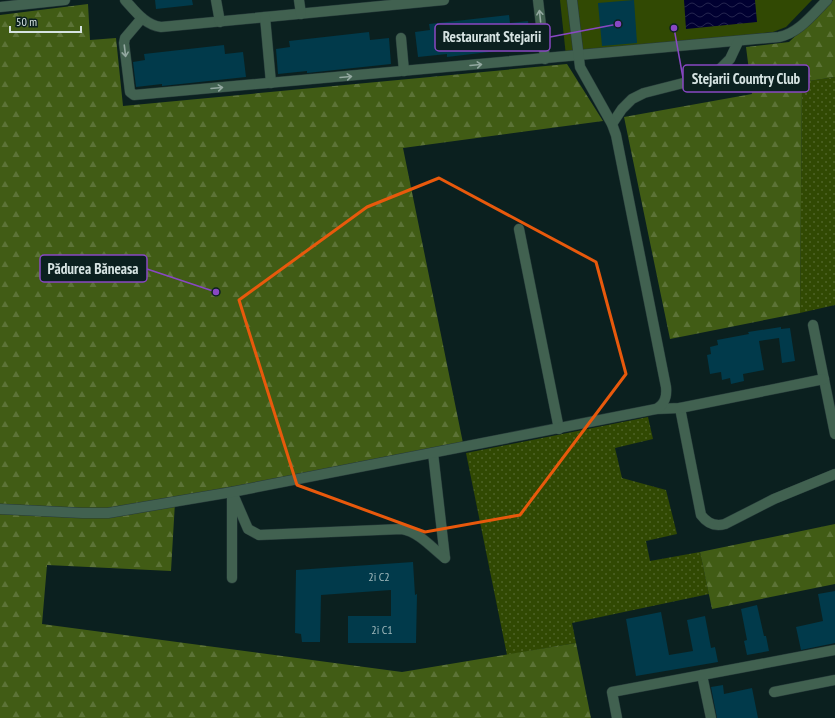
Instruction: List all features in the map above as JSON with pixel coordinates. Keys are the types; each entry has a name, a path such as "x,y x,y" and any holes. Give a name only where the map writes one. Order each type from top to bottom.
{"street":[{"path":"0,7 65,0"},
{"path":"125,0 151,25 161,27 301,14 381,3 444,0"},
{"path":"216,0 220,22"},
{"path":"299,0 301,14"},
{"path":"538,0 545,59"},
{"path":"572,0 577,55 580,67 612,124 616,136 666,387 665,400 662,405 656,409"},
{"path":"142,18 125,38 124,43 130,92 134,95 738,42 779,37 795,31 826,0"},
{"path":"264,17 271,83"},
{"path":"401,38 404,72"},
{"path":"612,124 622,109 632,98 644,93 703,78 716,73 730,59 738,42"},
{"path":"519,229 560,428"},
{"path":"813,325 835,434"},
{"path":"0,509 82,514 108,513 232,492 433,454 656,409 680,408 824,379"},
{"path":"680,408 702,515 709,523 718,526 725,524 774,499 835,474"},
{"path":"232,492 248,529 259,535 402,529 410,530 445,558 433,454"},
{"path":"232,492 232,578"},
{"path":"618,718 612,692 835,650"},
{"path":"702,675 710,718"},
{"path":"774,692 835,680"}],"highlighted area":[{"path":"439,178 596,262 626,374 520,515 425,532 297,485 239,300 367,207"}],"green space":[{"path":"560,0 812,0 786,27 773,32 566,56"},
{"path":"833,0 835,0 835,77 802,82 800,313 670,339 624,117 752,94 746,47 789,42"},
{"path":"88,4 90,40 116,38 123,106 567,64 603,121 403,148 464,448 175,502 171,571 47,565 42,624 402,672 576,643 591,718 0,718 0,15"},
{"path":"835,77 835,305 800,313 802,82"},
{"path":"648,417 653,439 615,448 622,478 666,490 677,534 646,541 650,561 700,552 709,594 572,623 576,643 507,655 466,453"},
{"path":"835,524 835,584 712,609 700,552"}],"water":[{"path":"684,0 755,0 757,22 686,29"}],"building":[{"path":"155,0 192,0 193,5 156,9"},
{"path":"634,0 637,43 602,46 598,3"},
{"path":"509,15 510,23 528,21 531,47 447,57 447,54 418,57 415,32 430,30 429,24"},
{"path":"369,32 370,40 389,38 391,64 307,73 307,71 278,74 276,49 290,47 289,41"},
{"path":"224,45 225,54 243,52 246,77 162,86 162,84 136,87 133,62 145,60 144,54"},
{"path":"781,327 781,329 790,328 795,361 782,363 779,338 759,341 764,370 743,374 744,381 731,384 730,378 722,380 721,372 710,374 707,355 711,354 710,347 718,345 717,340 749,334 748,332"},
{"path":"413,562 415,595 417,594 416,643 348,643 348,616 391,616 391,590 321,595 320,642 302,642 301,634 295,633 296,570"},
{"path":"835,591 835,643 801,650 796,627 823,621 818,594"},
{"path":"757,605 769,651 747,655 744,641 747,640 741,609"},
{"path":"661,612 669,655 693,651 687,620 705,616 711,648 715,647 718,662 636,676 626,619"},
{"path":"723,685 724,694 752,688 758,718 717,718 711,687"}],"place":[{"name":"Restaurant Stejarii","path":"618,24"},
{"name":"Stejarii Country Club","path":"674,28"},
{"name":"Pădurea Băneasa","path":"216,292"}]}
